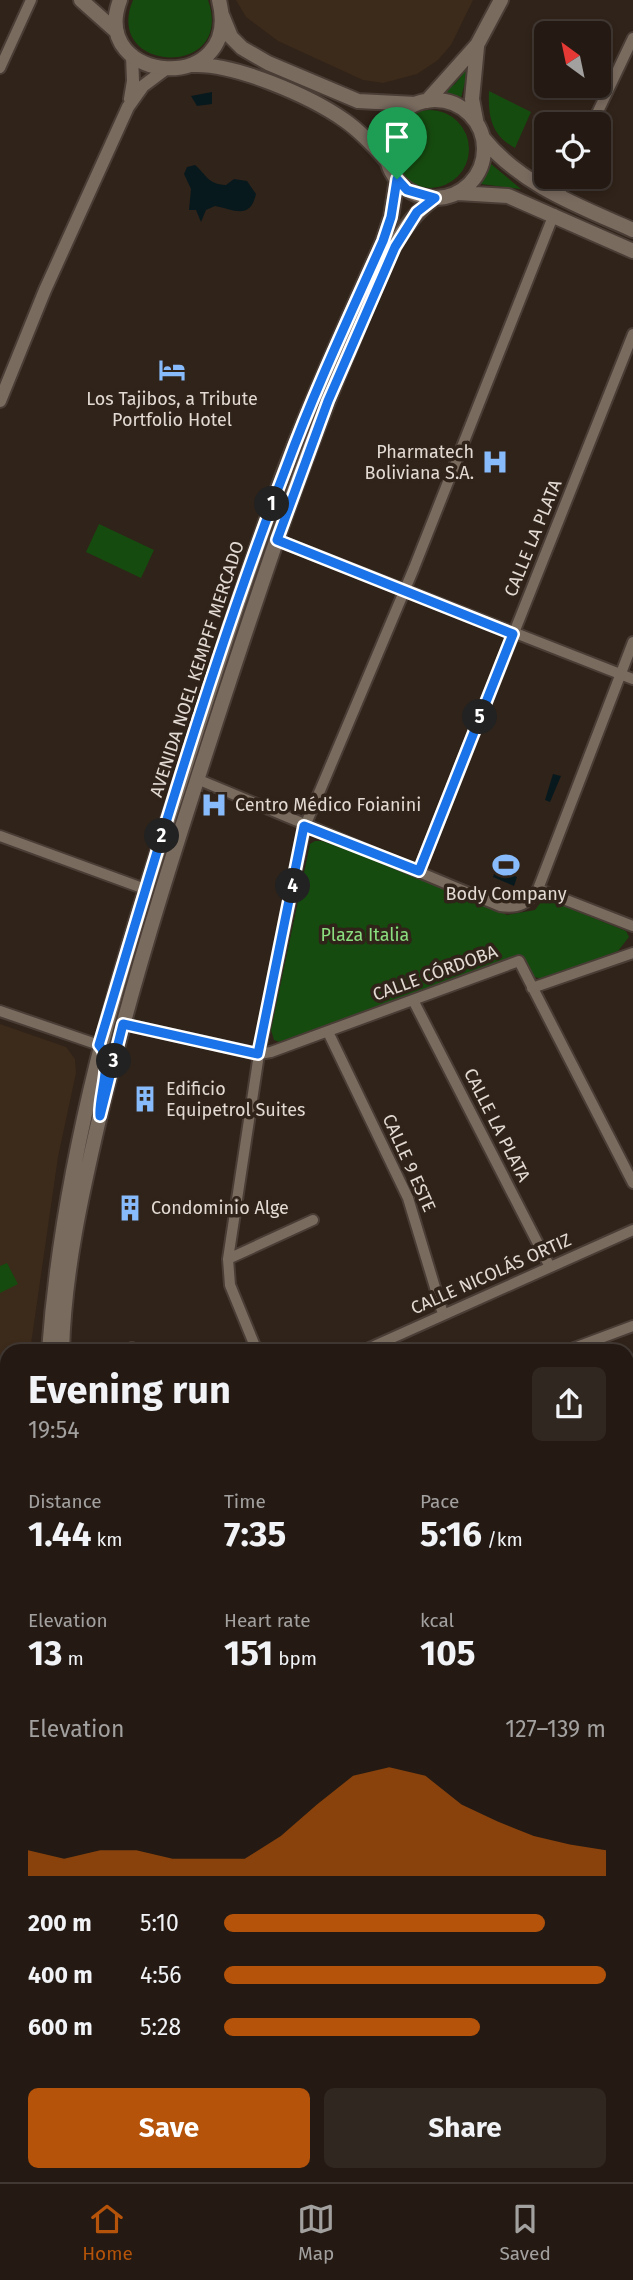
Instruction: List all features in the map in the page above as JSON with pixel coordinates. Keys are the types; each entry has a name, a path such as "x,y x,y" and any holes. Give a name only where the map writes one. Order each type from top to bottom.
{"main road":[{"path":"81,0 117,32 132,55 152,68 163,71 217,64 332,111 387,161 407,190 435,198 458,193 508,196 633,251"},
{"path":"117,32 120,0"},
{"path":"219,0 222,15 232,37 242,48 268,63 358,101 455,105 477,123"},
{"path":"387,161 389,133 405,111 422,103 477,45 501,0"},
{"path":"193,65 215,44 222,15"},
{"path":"477,45 472,99 483,138 500,159 558,196 633,230"},
{"path":"458,193 471,183 480,170 484,154 483,138"},
{"name":"AVENIDA NOEL KEMPFF MERCADO","path":"50,1344 66,1210 99,1045 145,890 287,463 383,241 391,217 397,179"},
{"name":"AVENIDA NOEL KEMPFF MERCADO","path":"63,1344 73,1249 100,1116 123,1024 197,779 277,540 328,401 395,247 417,212 435,198"},
{"path":"226,641 241,647"},
{"path":"157,853 167,841 184,788 197,779 191,767 206,720 204,708"},
{"path":"123,1024 116,1013 131,962 132,935"},
{"path":"99,1045 106,1060 98,1101 100,1116"}],"street":[{"path":"0,68 31,0"},
{"path":"598,112 633,38"},
{"path":"128,107 133,81 132,55"},
{"path":"0,401 45,290 128,107 142,86 163,71"},
{"path":"558,196 561,189"},
{"path":"254,1344 230,1285 228,1259 258,1054 304,826 404,590 554,214"},
{"name":"CALLE LA PLATA","path":"419,871 633,334"},
{"path":"277,540 633,679"},
{"path":"197,779 500,906 515,908 529,902 538,889 633,642"},
{"path":"0,836 145,890"},
{"path":"538,889 633,926"},
{"path":"532,988 633,953"},
{"name":"CALLE CÓRDOBA","path":"123,1024 258,1054 328,1032 519,961 633,1183"},
{"name":"CALLE LA PLATA","path":"412,1000 550,1267"},
{"path":"0,1011 99,1045"},
{"name":"CALLE 9 ESTE","path":"328,1032 408,1198 443,1314"},
{"path":"228,1259 313,1220"},
{"name":"CALLE NICOLÁS ORTIZ","path":"378,1344 633,1230"},
{"path":"585,1344 633,1326"}],"shaded area":[{"path":"236,0 473,0 451,45 438,60 417,74 383,83 363,80 278,41 246,17"},
{"path":"212,92 212,104 197,106 191,96"},
{"path":"195,165 215,183 226,185 234,179 247,181 256,194 250,208 234,211 215,206 206,210 201,222 196,210 189,210 191,189 184,174 187,167"},
{"path":"553,774 561,776 550,802 545,800"},
{"path":"496,868 517,877 514,886 493,877"},
{"path":"0,1024 66,1047 75,1059 76,1073 58,1157 31,1344 0,1344"}],"green space":[{"path":"133,0 208,0 212,26 204,44 188,54 169,57 150,53 136,42 128,24"},
{"path":"469,66 461,98 439,94 455,84"},
{"path":"489,91 531,112 515,148 496,131 490,117"},
{"path":"422,110 438,110 452,116 463,127 469,141 469,157 463,171 452,182 438,188 422,188 408,182 397,171 391,157 391,141 397,127 408,116"},
{"path":"491,164 521,189 481,184"},
{"path":"99,524 154,550 141,578 86,552"},
{"name":"Plaza Italia","path":"322,841 428,880 507,915 535,910 544,898 626,931 629,937 618,951 543,979 534,977 525,960 516,957 279,1042 274,1040 271,1030 310,844"},
{"path":"7,1263 18,1284 0,1293 0,1266"}],"place":[{"name":"Los Tajibos, a Tribute Portfolio Hotel","path":"172,370"},
{"name":"Pharmatech Boliviana S.A.","path":"495,462"},
{"name":"Centro Médico Foianini","path":"214,805"},
{"name":"Body Company","path":"506,865"},
{"name":"Edificio Equipetrol Suites","path":"145,1099"},
{"name":"Condominio Alge","path":"130,1208"}],"route":[{"path":"397,179 407,190 435,198 417,212 395,247 328,401 277,540 513,634 419,871 304,826 258,1054 123,1024 100,1116 98,1101 106,1060 103,1048 99,1045 145,890 262,533 287,463 383,241 391,217 397,179"}]}
